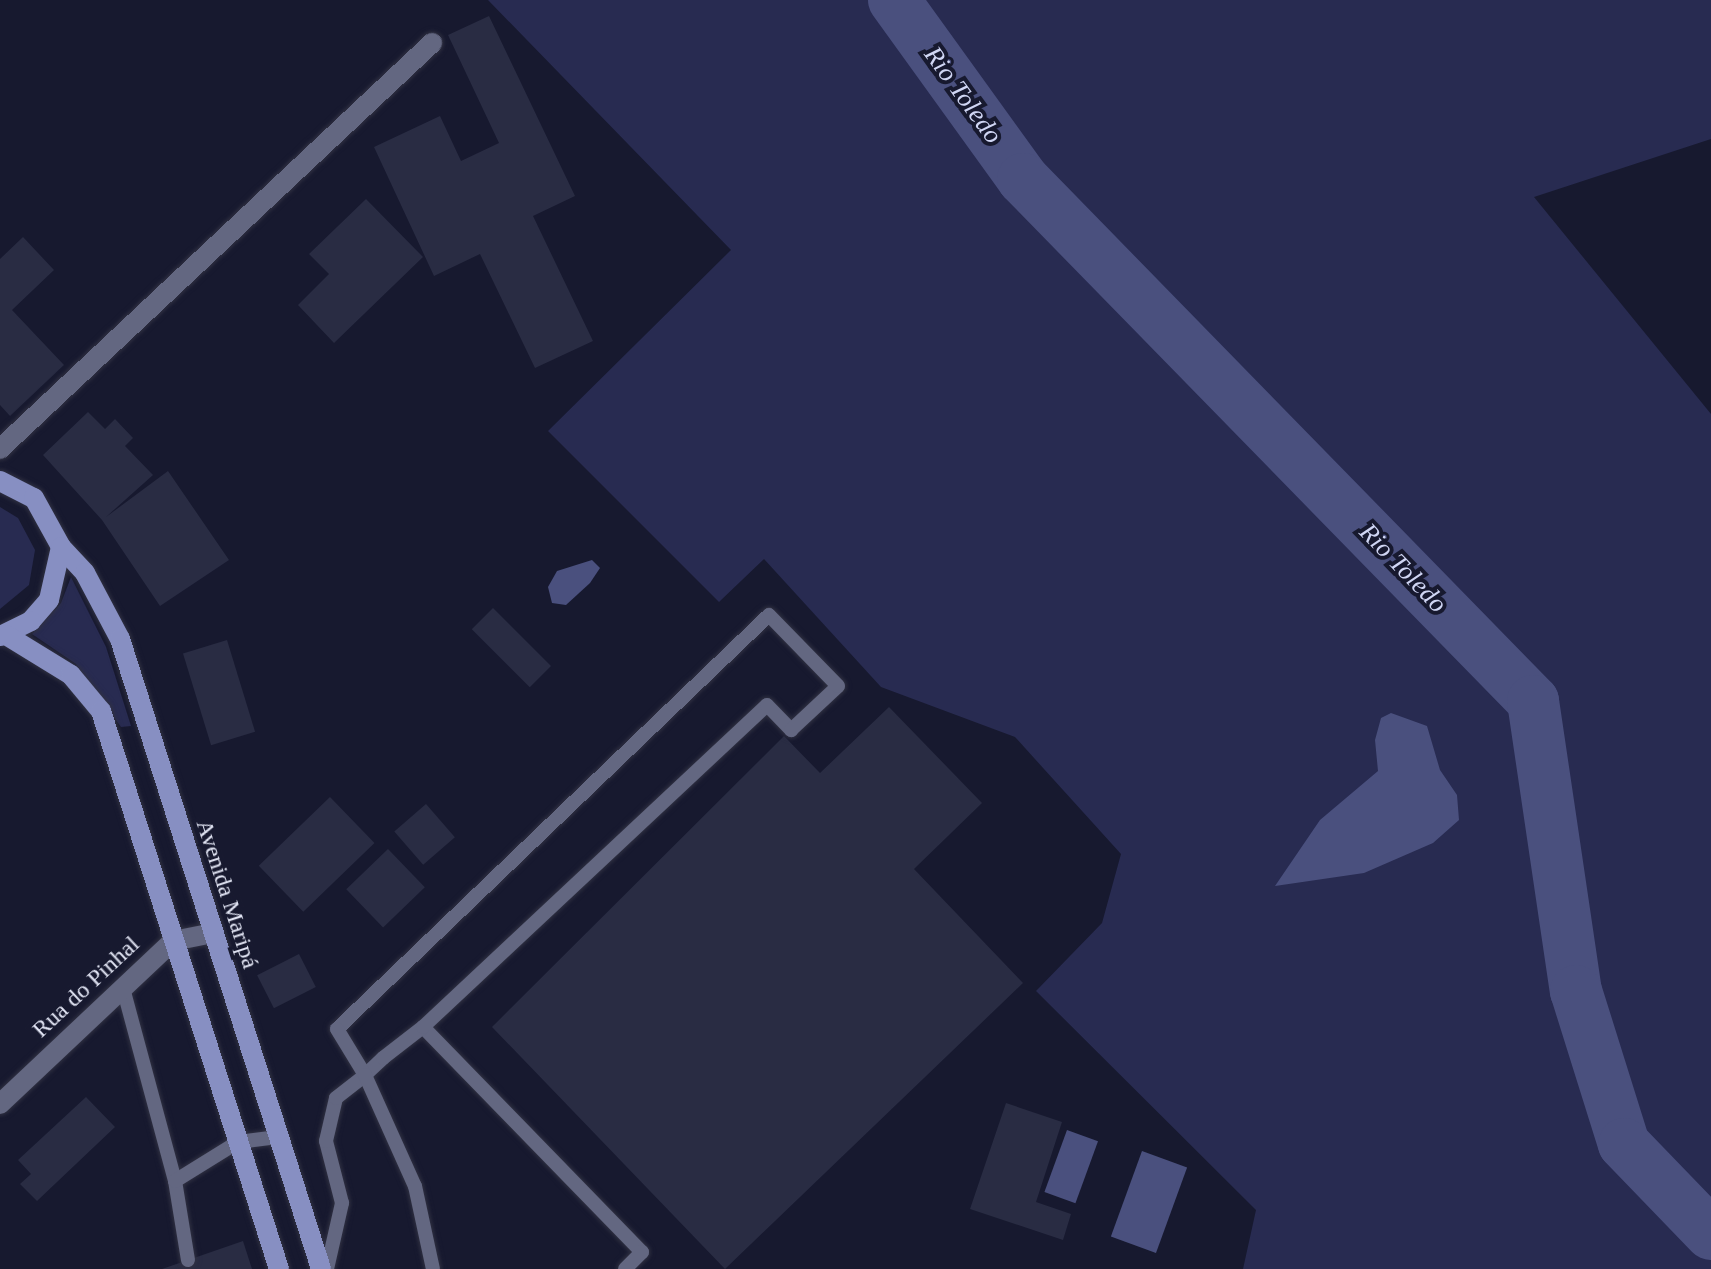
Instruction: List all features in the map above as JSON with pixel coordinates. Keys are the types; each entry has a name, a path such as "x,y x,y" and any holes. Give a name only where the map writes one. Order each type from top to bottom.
{"main road":[{"name":"Avenida Maripá","path":"4,479 43,509 61,547 85,573 120,639 278,1137 324,1269"},
{"path":"61,547 49,600 3,635 71,675 101,711 279,1269"}],"street":[{"path":"0,449 432,43"},
{"path":"173,941 213,933"},
{"name":"Rua do Pinhal","path":"0,1104 173,941"}],"lane":[{"path":"324,1269 342,1203 328,1113 365,1075 423,1027 767,705 791,730 838,686 769,615 337,1029 365,1075 415,1186 433,1269"},
{"path":"123,988 175,1181 188,1260"},
{"path":"423,1027 642,1252 625,1269"},
{"path":"175,1181 238,1142 278,1137"}],"shaded area":[{"path":"488,0 1711,0 1711,139 1534,197 1711,414 1711,1269 1243,1269 1256,1210 1036,991 1102,923 1121,854 1015,737 881,687 764,559 719,602 548,431 731,250"},
{"path":"0,507 18,518 35,550 29,585 0,609"},
{"path":"592,560 600,568 590,583 566,605 552,603 548,587 557,571"},
{"path":"71,577 106,647 131,726 121,727 76,664 32,634 61,603"},
{"path":"1391,713 1427,726 1440,770 1457,795 1459,820 1433,843 1364,873 1275,886 1320,820 1378,771 1375,740 1381,718"},
{"path":"1067,1130 1098,1141 1075,1203 1044,1192"},
{"path":"1142,1151 1187,1167 1156,1253 1111,1237"}],"building":[{"path":"489,16 575,196 533,216 593,341 535,368 480,254 434,276 374,147 440,116 461,161 499,143 448,35"},
{"path":"366,199 423,257 334,343 298,305 329,274 309,254"},
{"path":"23,237 54,270 12,310 64,365 10,416 0,405 0,259"},
{"path":"88,412 105,429 115,419 133,438 125,446 153,475 106,517 168,471 229,560 160,606 102,520 43,455"},
{"path":"493,608 551,666 530,687 472,629"},
{"path":"227,640 255,732 211,745 183,653"},
{"path":"889,707 982,803 914,869 1023,983 725,1269 492,1027 784,736 820,773"},
{"path":"330,797 374,843 303,912 259,866"},
{"path":"426,804 455,837 423,865 394,832"},
{"path":"388,849 425,887 383,927 346,889"},
{"path":"299,954 316,987 274,1008 257,975"},
{"path":"86,1097 115,1127 37,1201 20,1184 31,1174 18,1160"},
{"path":"1006,1103 1062,1122 1036,1202 1071,1214 1063,1240 970,1209"},
{"path":"243,1241 252,1269 162,1269"}],"waterway":[{"name":"Rio Toledo","path":"894,0 1023,179 1533,701 1576,991 1624,1144 1711,1234"}]}
